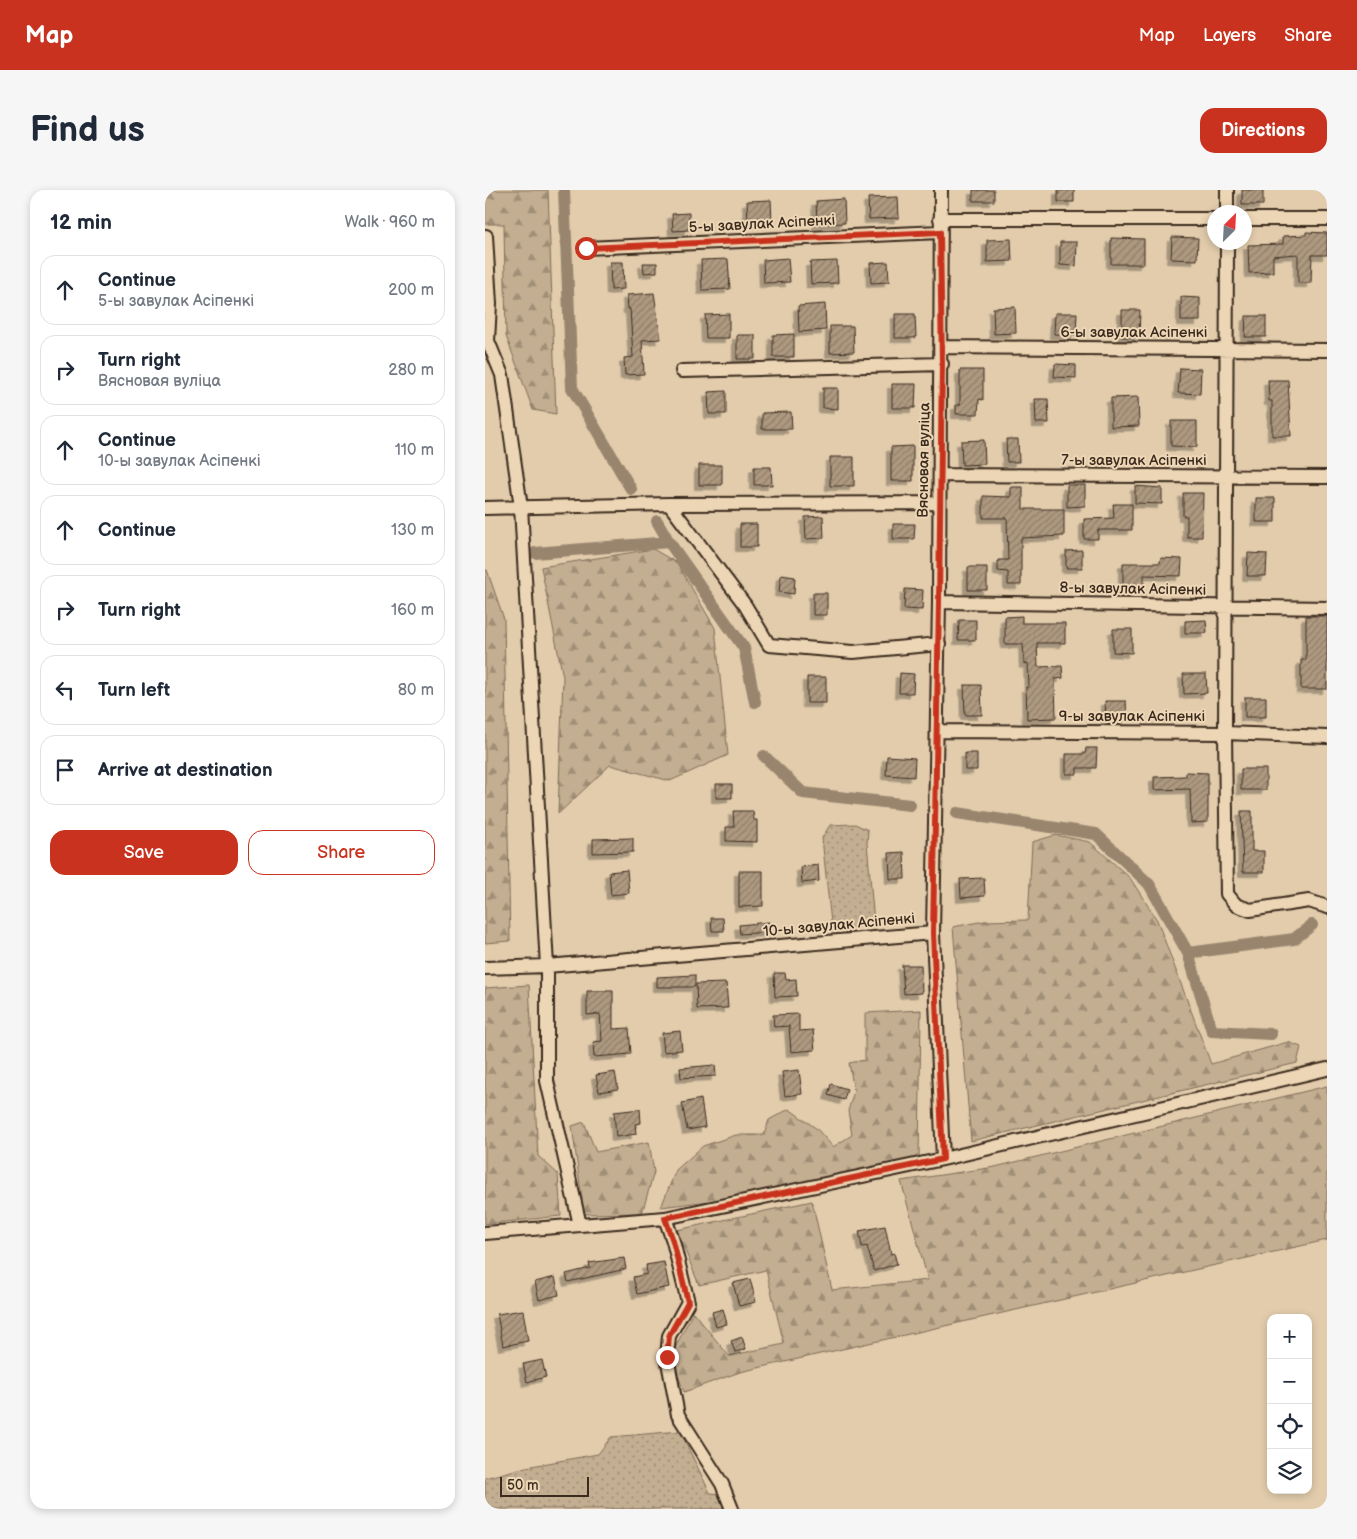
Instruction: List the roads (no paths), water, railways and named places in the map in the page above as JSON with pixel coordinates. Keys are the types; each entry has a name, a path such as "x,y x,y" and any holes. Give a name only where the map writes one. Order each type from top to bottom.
{"street":[{"name":"Вясновая вуліца","path":"937,730 942,364 941,190"},
{"path":"1227,190 1227,205"},
{"name":"5-ы завулак Асіпенкі","path":"586,248 940,225 1207,219"},
{"path":"1252,219 1327,219"},
{"path":"486,236 490,304 488,341 502,375 521,507 547,966 547,1081 580,1225"},
{"path":"1227,250 1225,733 1227,894 1236,905 1250,910 1309,901 1327,907"},
{"name":"6-ы завулак Асіпенкі","path":"942,347 1327,350"},
{"path":"682,371 942,364"},
{"name":"7-ы завулак Асіпенкі","path":"940,475 1327,477"},
{"path":"485,508 669,504 939,503"},
{"path":"669,504 745,604 769,645 853,652 939,644"},
{"name":"8-ы завулак Асіпенкі","path":"939,602 1327,608"},
{"name":"10-ы завулак Асіпенкі","path":"485,968 547,966 933,933 937,730"},
{"name":"9-ы завулак Асіпенкі","path":"937,730 1225,733 1327,737"},
{"path":"933,933 943,1159"},
{"path":"485,1233 665,1218 943,1159 1327,1068"},
{"path":"665,1218 673,1241 688,1302 669,1336 667,1357 678,1415 722,1484 732,1509"}],"waterway":[{"path":"564,190 572,388 631,489"},
{"path":"657,521 669,542"},
{"path":"535,553 669,542 744,648 755,702"},
{"path":"764,756 803,793 910,805"},
{"path":"957,813 1096,834 1149,884 1188,953 1212,1031 1271,1034"},
{"path":"1188,953 1294,939 1312,925"}]}
